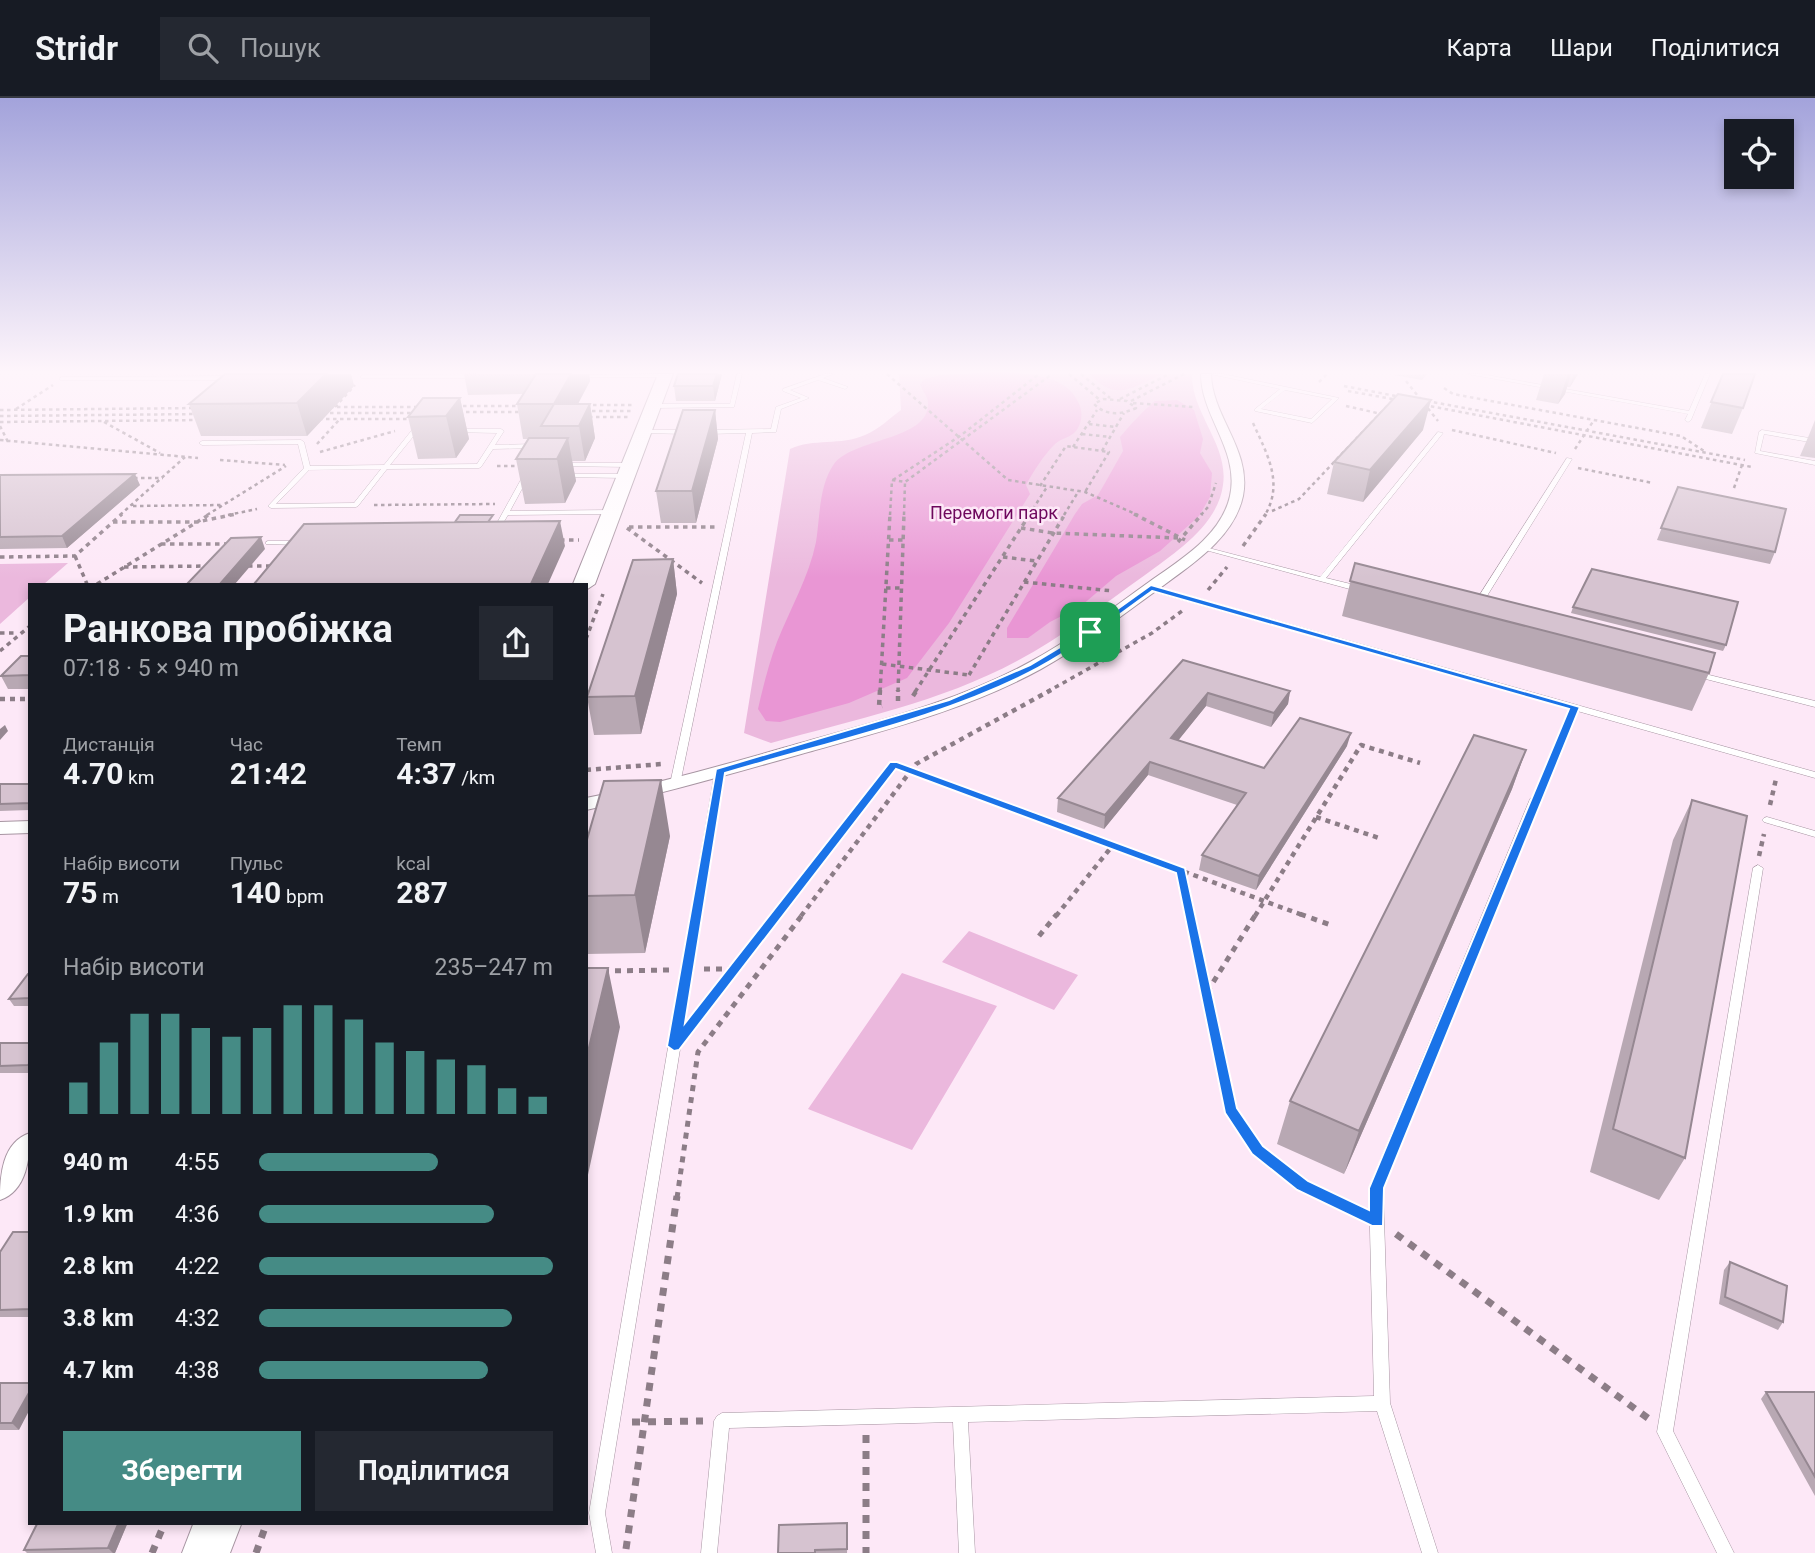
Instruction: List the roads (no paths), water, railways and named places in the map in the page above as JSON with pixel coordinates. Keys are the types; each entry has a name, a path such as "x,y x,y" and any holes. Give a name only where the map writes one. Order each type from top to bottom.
{"street":[{"path":"584,583 628,470 634,442"},
{"path":"588,804 675,784 953,702 1033,667 1090,632 1201,548 1232,511 1239,488 1239,466 1229,442"},
{"path":"0,828 28,827"},
{"path":"0,1189 28,1146"},
{"path":"206,1553 217,1525"}],"lane":[{"path":"202,443 301,442 306,468"},
{"path":"406,442 386,467 356,505 271,506 306,468 386,467 478,466 494,442"},
{"path":"675,784 747,442"},
{"path":"1322,579 1432,442"},
{"path":"1760,442 1757,452 1815,463"},
{"path":"491,447 542,446 537,456"},
{"path":"1471,617 1567,462"},
{"path":"502,541 490,541 531,466"},
{"path":"545,466 628,470"},
{"path":"553,476 628,470"},
{"path":"526,477 539,476"},
{"path":"505,513 612,512"},
{"path":"268,543 306,543"},
{"path":"1201,548 1376,593"},
{"path":"1151,588 1815,775"},
{"path":"1684,671 1815,704"},
{"path":"604,1553 597,1513 720,771"},
{"path":"1430,1553 1382,1403 1376,1188 1535,799"},
{"path":"1767,820 1815,834"},
{"path":"1726,1553 1665,1432 1758,868"},
{"path":"709,1553 722,1421 1382,1403"},
{"path":"960,1414 967,1553"}],"park label":[{"name":"Перемоги парк","path":"994,513"}]}
